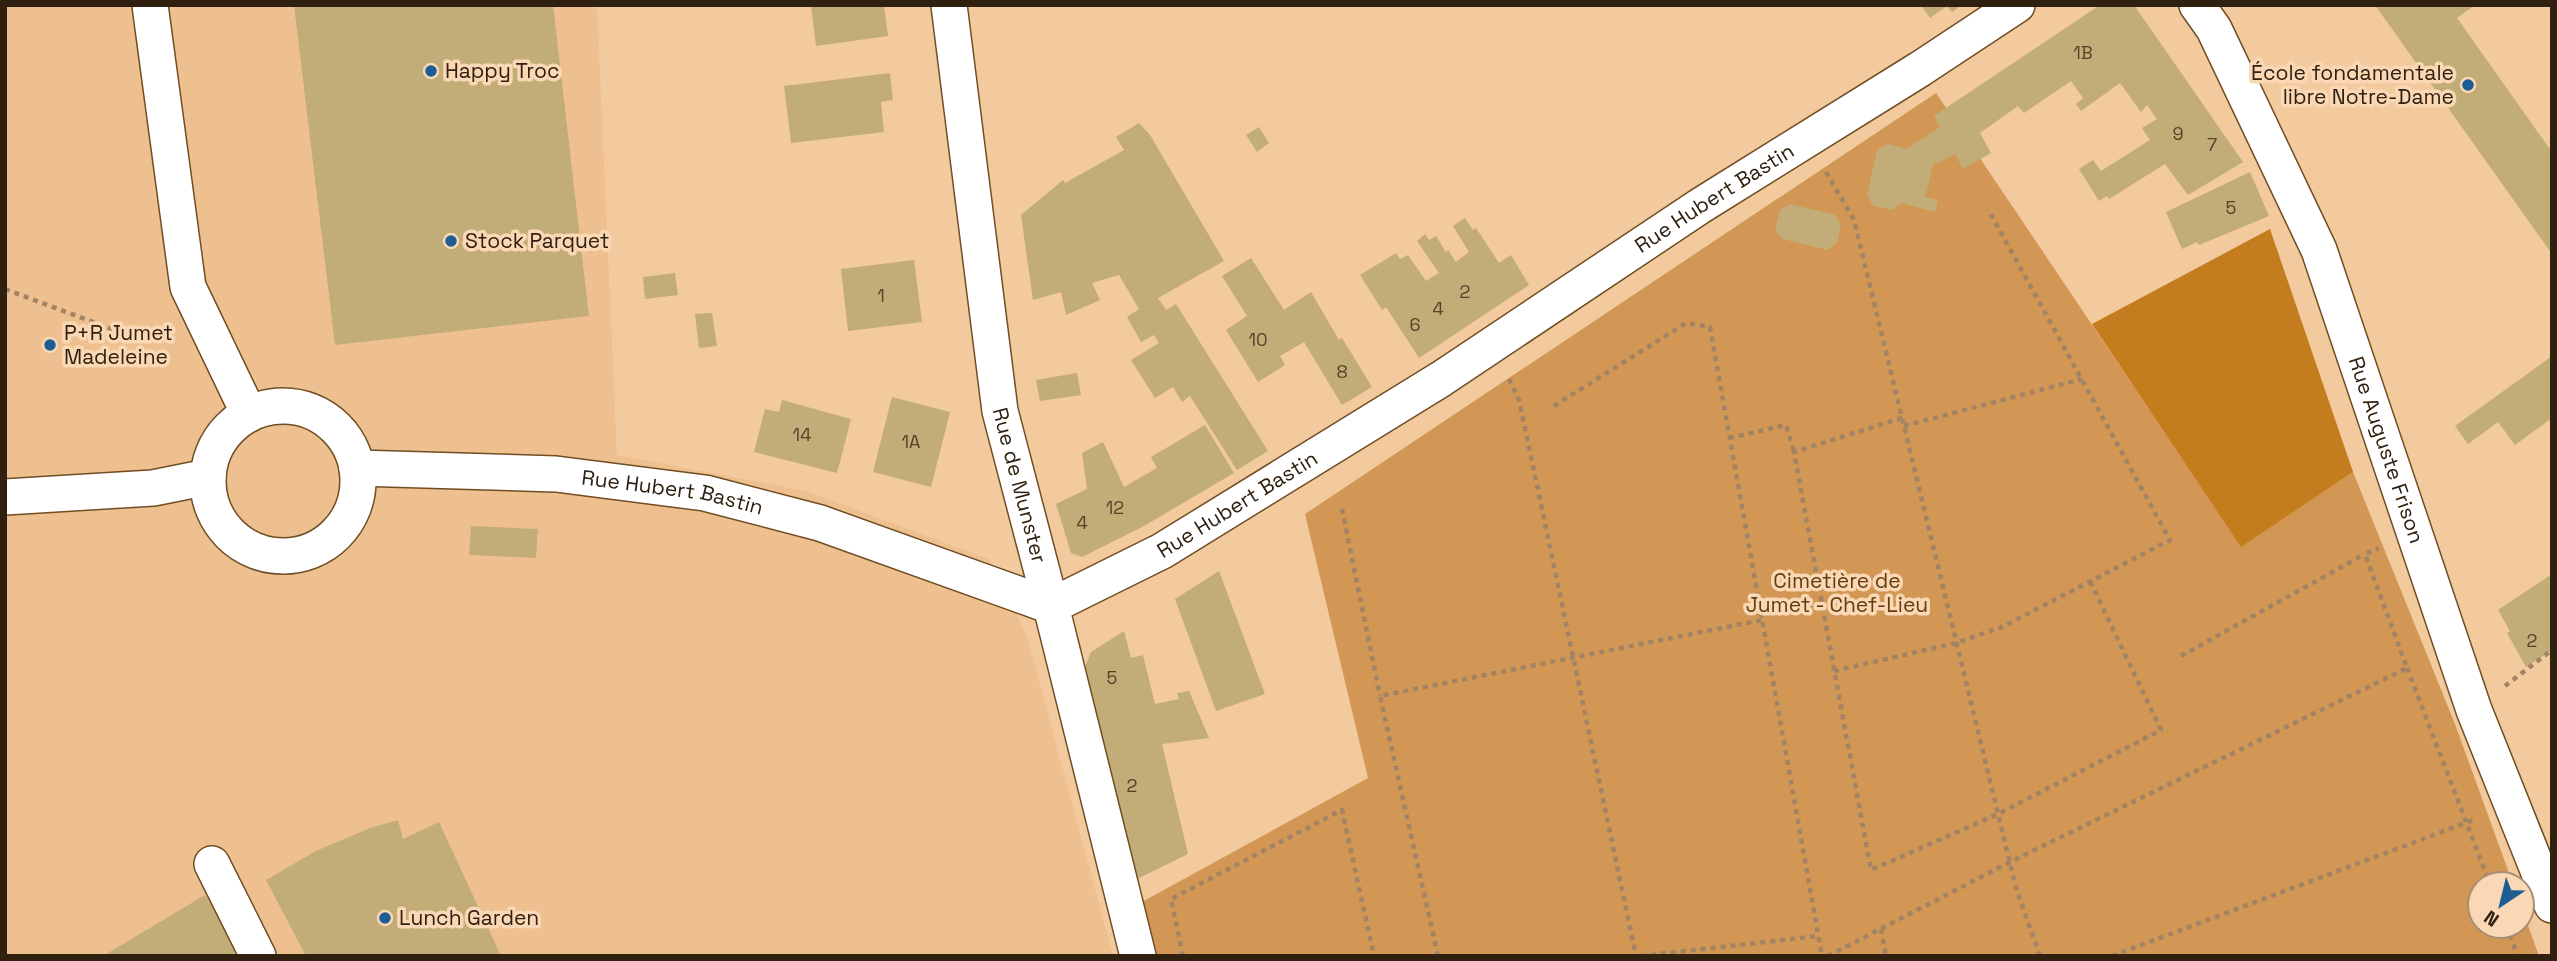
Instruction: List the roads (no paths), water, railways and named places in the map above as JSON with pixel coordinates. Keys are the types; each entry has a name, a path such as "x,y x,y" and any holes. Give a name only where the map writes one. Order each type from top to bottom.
{"street":[{"path":"150,5 188,288 249,414"},
{"name":"Rue de Munster","path":"949,5 1000,411 1138,956"},
{"name":"Rue Hubert Bastin","path":"357,468 556,474 705,493 820,523 1051,606 1162,551 1441,379 1700,206 2017,5"},
{"name":"Rue Auguste Frison","path":"2197,5 2214,29 2319,250 2474,710 2552,905"},
{"path":"274,406 309,410 331,424 348,443 357,468 357,494 350,517 334,537 311,551 286,557 259,553 236,540 219,520 209,496 208,477 214,452 228,430 249,414 274,406"},
{"path":"5,497 153,488 208,477"},
{"path":"212,864 258,956"}],"place":[{"name":"Happy Troc","path":"431,71"},
{"name":"École fondamentale libre Notre-Dame","path":"2468,85"},
{"name":"Stock Parquet","path":"451,241"},
{"name":"P+R Jumet Madeleine","path":"50,345"},
{"name":"Lunch Garden","path":"385,918"}],"park label":[{"name":"Cimetière de Jumet - Chef-Lieu","path":"1837,593"}]}
